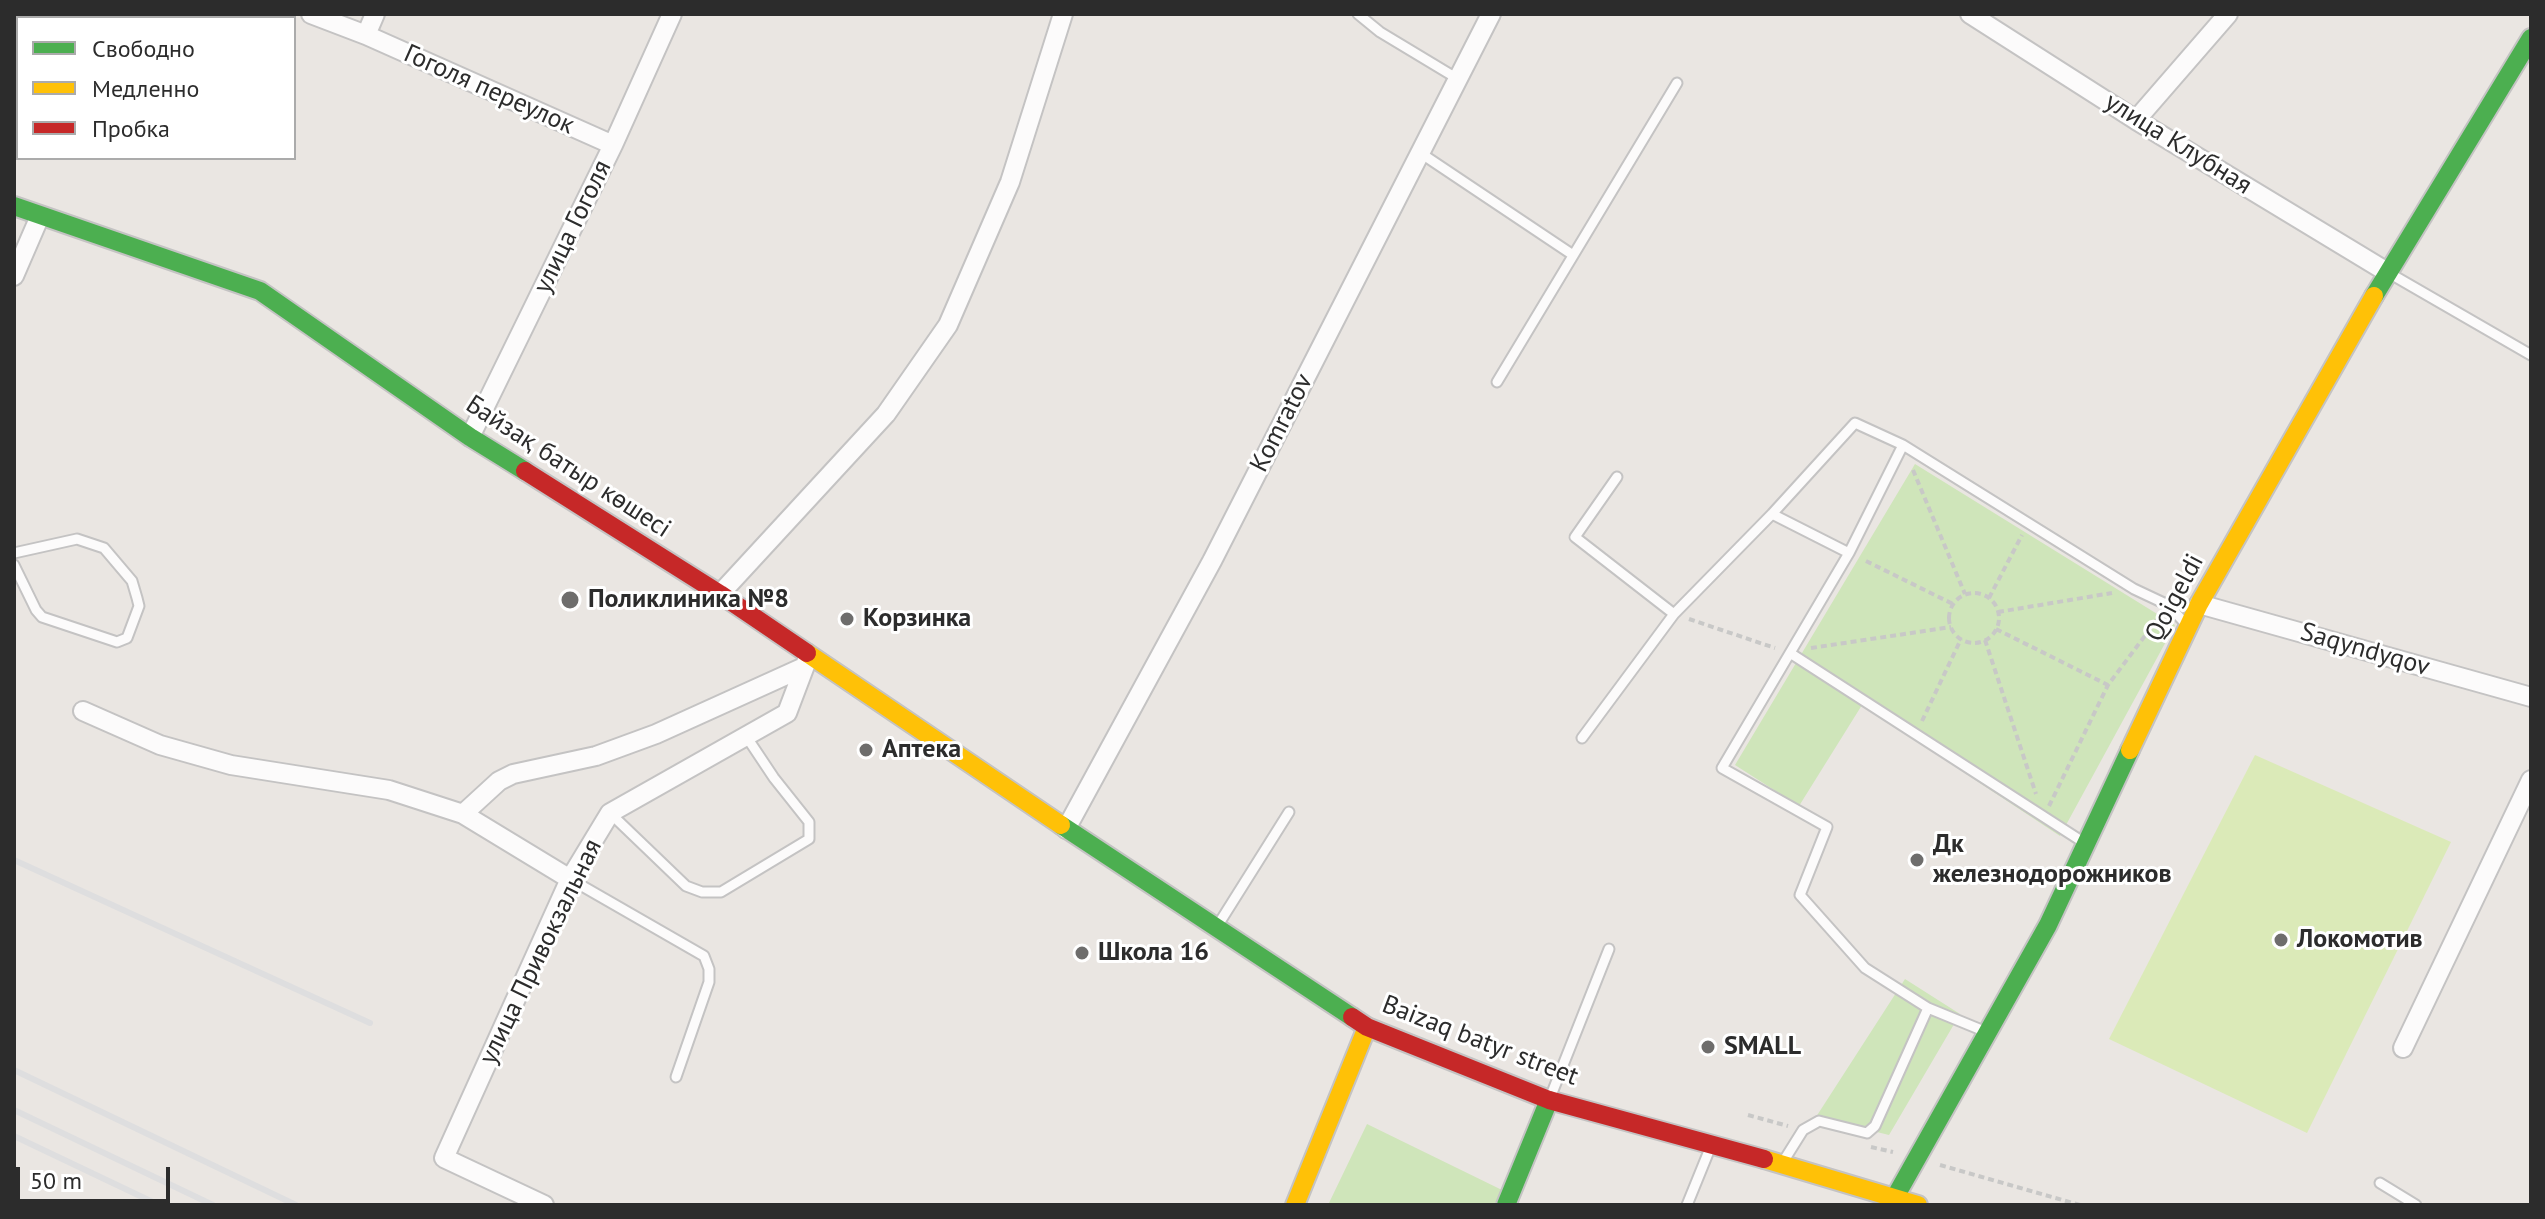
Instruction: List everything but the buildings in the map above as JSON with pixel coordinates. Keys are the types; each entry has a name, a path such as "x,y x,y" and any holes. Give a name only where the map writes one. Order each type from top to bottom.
{"main road":[{"name":"Qoigeldi","path":"1894,1199 2048,925 2199,604 2387,272 2524,66 2531,38"},
{"name":"Байзақ батыр көшесі","path":"14,206 260,291 470,437 720,594 806,661 1066,829"},
{"name":"Baizaq batyr street","path":"1066,829 1367,1027 1549,1100 1712,1143 1918,1205"},
{"path":"1295,1205 1367,1027"},
{"path":"1506,1205 1549,1100"}],"street":[{"name":"Гоголя переулок","path":"311,14 366,35 613,145"},
{"path":"366,35 375,14"},
{"name":"улица Гоголя","path":"470,437 613,145 672,14"},
{"path":"720,594 886,414 948,325 1010,182 1063,14"},
{"name":"Komratov","path":"1066,829 1212,561 1491,14"},
{"name":"улица Клубная","path":"1970,14 2136,120 2387,272"},
{"path":"2136,120 2228,14"},
{"path":"14,276 40,216"},
{"name":"Saqyndyqov","path":"2199,604 2531,697"},
{"path":"463,814 499,781 513,774 596,756 656,734 806,661"},
{"name":"улица Привокзальная","path":"544,1205 444,1158 570,879 610,813 787,713 806,661"},
{"path":"83,711 160,745 231,765 389,790 463,814 570,879"},
{"path":"2403,1048 2531,780"}],"lane":[{"path":"1358,14 1380,32 1458,79"},
{"path":"1497,382 1677,83"},
{"path":"1419,152 1573,255"},
{"path":"2387,272 2531,355"},
{"path":"1582,738 1674,614 1855,423 1903,445 2134,589 2168,605 2188,625"},
{"path":"1903,445 1849,553 1722,768 1827,827 1800,895 1865,968 1928,1008 1988,1032"},
{"path":"1617,477 1575,537 1674,614"},
{"path":"1772,514 1849,553"},
{"path":"14,553 77,539 104,548 132,581 137,598 139,606 127,638 117,642 42,617 14,565"},
{"path":"1790,653 2085,844"},
{"path":"610,813 686,886 702,892 721,892 809,839 809,822 746,736"},
{"path":"1216,928 1289,812"},
{"path":"570,879 704,956 709,969 709,982 676,1077"},
{"path":"1549,1100 1609,949"},
{"path":"1782,1164 1803,1130 1819,1121 1867,1133 1875,1126 1928,1008"},
{"path":"1687,1205 1712,1143"},
{"path":"2380,1183 2416,1205"}],"path":[{"path":"1903,445 1965,594"},
{"path":"1989,598 2028,523"},
{"path":"1866,561 1953,604"},
{"path":"1998,612 2134,589"},
{"path":"1974,593 1989,598 1998,612 1996,629 1977,643 1961,639 1951,627 1950,611 1965,594 1974,593"},
{"path":"2043,817 2108,685 2168,605"},
{"path":"1674,614 1790,653 1951,627"},
{"path":"1996,629 2108,685"},
{"path":"1916,734 1961,639"},
{"path":"1985,640 2043,817"},
{"path":"1952,1168 2080,1205"}],"green space":[{"path":"1915,464 2175,625 2060,836 1862,705 1799,806 1735,765"},
{"name":"Локомотив","path":"2255,755 2451,842 2307,1133 2109,1039"},
{"path":"1905,979 1960,1014 1889,1135 1816,1117"},
{"path":"1367,1124 1502,1190 1494,1205 1328,1205"}],"railway":[{"path":"14,860 370,1023"},
{"path":"14,1070 296,1205"},
{"path":"14,1110 213,1205"},
{"path":"14,1136 159,1205"}],"traffic: fast":[{"path":"2374,296 2531,38"},
{"path":"14,206 260,291 470,437 525,471"},
{"path":"1894,1199 2048,925 2130,750"},
{"path":"1061,825 1352,1017"},
{"path":"1506,1205 1549,1100"}],"traffic: slow":[{"path":"2130,750 2199,604 2374,296"},
{"path":"807,653 1061,825"},
{"path":"1295,1205 1367,1027"},
{"path":"1764,1159 1918,1205"}],"traffic: jam":[{"path":"525,471 807,653"},
{"path":"1352,1017 1367,1027 1549,1100 1764,1159"}],"place":[{"name":"Поликлиника №8","path":"570,600"},
{"name":"Корзинка","path":"847,619"},
{"name":"Аптека","path":"866,750"},
{"name":"Дк железнодорожников","path":"1917,860"},
{"name":"Локомотив","path":"2281,940"},
{"name":"Школа 16","path":"1082,953"},
{"name":"SMALL","path":"1708,1047"}]}
